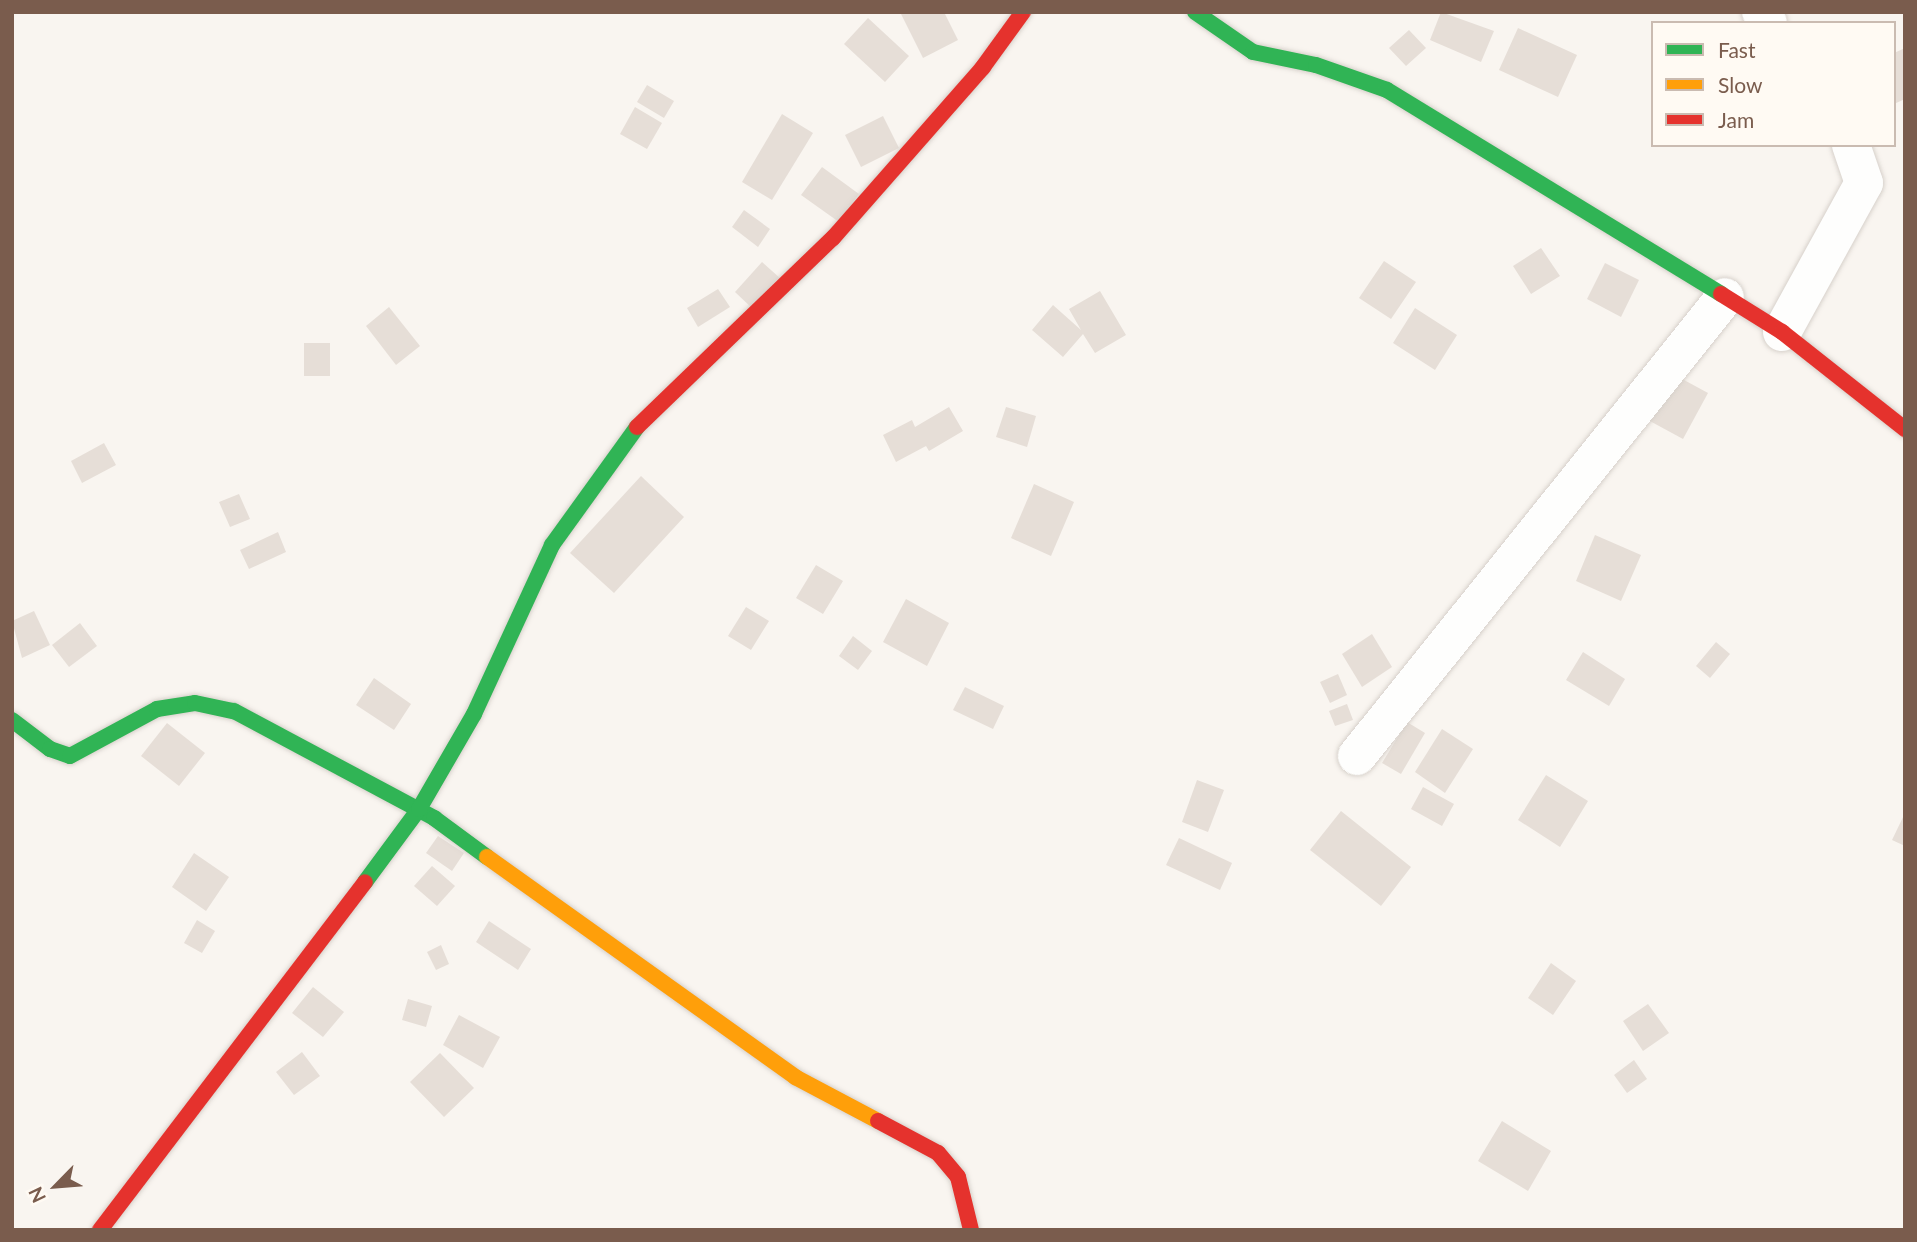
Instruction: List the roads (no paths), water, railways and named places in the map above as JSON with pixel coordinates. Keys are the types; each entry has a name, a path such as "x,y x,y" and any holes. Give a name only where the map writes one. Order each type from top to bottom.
{"street":[{"path":"100,1230 261,1024 419,809 474,714 552,545 636,428 833,238 983,67 1023,12"},
{"path":"1195,12 1253,52 1316,65 1387,90 1629,232 1782,332 1877,402 1905,429"},
{"path":"1782,332 1864,183 1852,147"},
{"path":"1357,756 1725,297"},
{"path":"12,720 50,749 71,756 157,709 217,705 419,809 795,1077 938,1153 958,1177 971,1230"}]}
